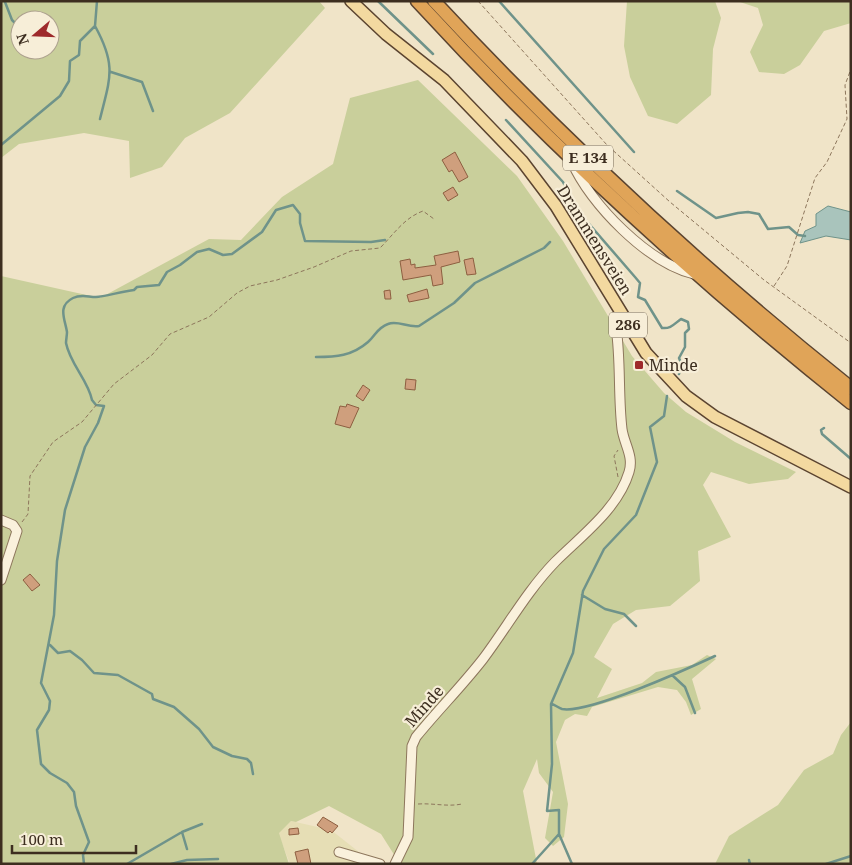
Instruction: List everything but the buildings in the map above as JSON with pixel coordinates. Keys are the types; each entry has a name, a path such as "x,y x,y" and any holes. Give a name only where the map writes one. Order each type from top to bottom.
{"highway":[{"name":"E 134","path":"418,1 570,158 696,274 851,403"},
{"name":"E 134","path":"434,1 515,86 612,181 707,268 851,388"}],"main road":[{"name":"Drammensveien","path":"351,1 386,34 438,75 464,99 522,162 547,192 621,324 660,371 699,406 851,488"}],"street":[{"path":"570,158 579,178 605,211 661,261 696,274"},
{"name":"Minde","path":"395,864 408,837 411,804 412,746 416,737 461,687 526,597 555,563 594,525 623,486 629,472 631,459 622,425 621,324"},
{"path":"1,520 9,522 17,529 16,539 1,580"},
{"path":"339,852 380,864"}],"path":[{"path":"478,1 607,145 670,202 774,287 851,343"},
{"path":"774,287 787,266 816,178 827,162 847,119 845,85 851,69"},
{"path":"17,529 28,514 30,476 53,442 82,422 114,384 152,355 170,334 209,317 236,293 250,286 277,280 314,268 351,251 380,248 405,220 414,214 423,211 434,219"},
{"path":"623,486 615,468 614,456 619,447 626,442"},
{"path":"411,804 434,803 448,807 462,804"}],"shaded area":[{"path":"291,821 331,830 374,864 290,864 278,833"}],"green space":[{"path":"1,1 319,1 325,8 230,113 185,138 162,167 130,178 129,141 84,133 19,144 1,158"},
{"path":"627,1 715,1 721,18 713,49 711,95 677,124 648,116 630,77 624,46"},
{"path":"737,1 851,1 851,23 824,31 800,65 784,74 759,72 750,52 763,25 758,8"},
{"path":"418,80 517,176 563,241 632,356 664,393 686,412 735,442 796,472 788,479 749,484 711,472 703,485 731,537 698,551 700,581 670,606 636,610 613,624 594,657 612,669 597,698 642,683 656,672 692,665 707,655 716,659 692,679 701,709 691,715 686,702 677,690 658,687 592,707 587,716 575,714 565,720 556,742 568,804 564,837 553,846 545,838 553,792 539,773 537,759 523,791 537,864 400,864 381,834 329,806 296,822 291,821 279,833 289,864 1,864 1,276 100,298 209,239 241,240 282,197 333,164 350,98"},
{"path":"851,722 851,864 715,864 729,836 778,805 804,770 833,754 841,735"}],"water":[{"path":"828,206 851,212 851,240 826,236 800,243 805,231 816,226 816,214"}],"waterway":[{"path":"1,145 60,96 69,81 70,61 79,55 80,41 95,26 97,1"},
{"path":"378,1 433,54"},
{"path":"499,1 634,152"},
{"path":"5,2 10,15"},
{"path":"95,26 106,52 110,72 100,119"},
{"path":"111,72 142,82 153,111"},
{"path":"506,120 563,182 577,210 640,283 638,297 645,300 662,328 670,327 681,319 688,322 689,329 685,333 685,347 679,358 681,363 679,374"},
{"path":"677,191 716,218 748,212 759,214 768,229 789,227 798,235 805,236"},
{"path":"84,864 83,855 89,842 76,806 74,792 67,783 50,773 41,764 37,730 49,710 50,701 41,683 54,615 57,561 65,510 85,447 98,423 104,406 96,405 92,400 87,386 68,351 63,313 65,305 68,301 79,296 99,297 134,290 137,287 159,285 167,272 197,252 209,249 223,255 232,254 262,232 276,210 293,205 300,214 300,223 305,241 371,242 385,240"},
{"path":"316,357 350,353 362,347 381,328 388,324 396,323 419,326 454,303 475,283 544,248 550,242"},
{"path":"532,864 559,834 559,810 547,811 552,764 551,704 573,653 583,591 604,549 636,515 657,462 650,427 664,416 667,396"},
{"path":"824,428 821,430 822,434 851,459"},
{"path":"582,595 605,609 624,614 636,626"},
{"path":"50,645 58,653 70,651 94,673 118,675 152,694 153,699 174,707 199,729 213,747 232,756 247,759 251,763 253,774"},
{"path":"552,704 562,709 575,709 593,705 638,689 715,656"},
{"path":"672,675 685,687 695,713"},
{"path":"127,864 182,832 202,824"},
{"path":"182,832 187,849"},
{"path":"559,834 572,864"},
{"path":"826,864 851,856"},
{"path":"171,864 187,860 218,859"},
{"path":"749,860 750,864"}],"place":[{"name":"Minde","path":"639,365"}]}
